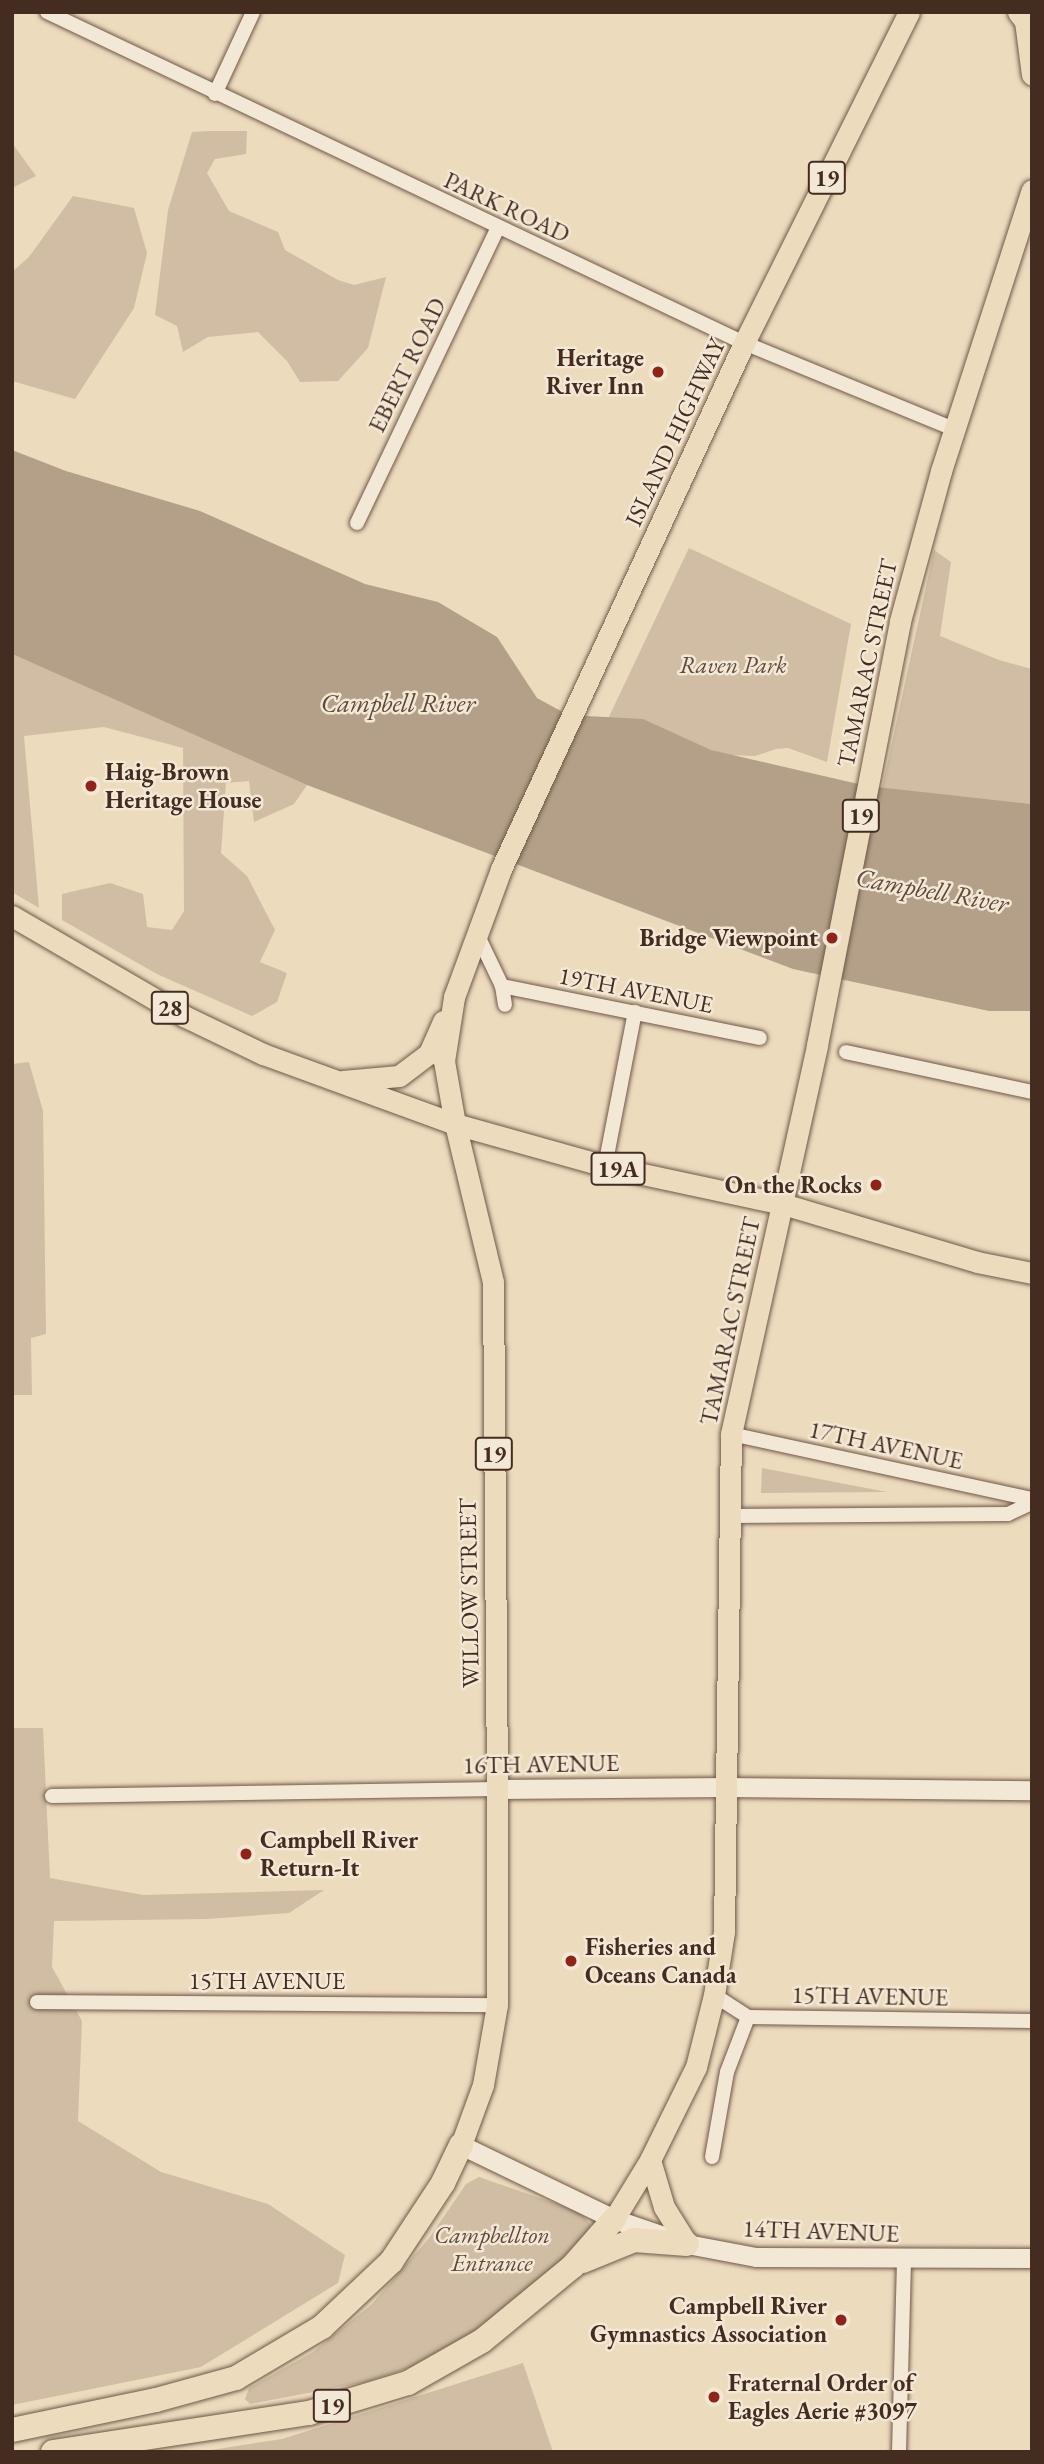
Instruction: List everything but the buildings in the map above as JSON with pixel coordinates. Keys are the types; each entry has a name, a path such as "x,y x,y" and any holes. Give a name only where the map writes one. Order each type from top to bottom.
{"highway":[{"name":"19","path":"12,2430 156,2400 236,2378 322,2328 391,2262 443,2183 461,2146"},
{"name":"19","path":"53,2452 309,2413 408,2383 482,2342 573,2266 614,2218"},
{"path":"573,2266 634,2240 687,2244"}],"main road":[{"name":"ISLAND HIGHWAY","path":"497,879 744,344 909,12"},
{"path":"1018,12 1025,21 1032,75"},
{"name":"TAMARAC STREET","path":"614,2218 650,2161 696,2067 714,1995 724,1932 731,1434 783,1204 900,621 954,429 1032,190"},
{"name":"WILLOW STREET","path":"461,2146 483,2085 497,2005 493,1282 444,1061 454,997 497,879"},
{"name":"28","path":"12,916 184,1016 264,1055 456,1124"},
{"path":"337,1082 399,1076 429,1053 454,997"},
{"name":"19A","path":"456,1124 605,1166 783,1204 977,1262 1032,1273"},
{"name":"16TH AVENUE","path":"497,1789 726,1787 1032,1790"},
{"path":"461,2146 614,2218"},
{"path":"650,2161 664,2207 687,2244"},
{"name":"14TH AVENUE","path":"614,2218 687,2244 756,2257 1032,2258"}],"street":[{"name":"PARK ROAD","path":"47,12 744,344 954,429"},
{"path":"215,94 253,12"},
{"name":"EBERT ROAD","path":"357,523 498,227"},
{"path":"477,934 502,986 505,1005"},
{"name":"19TH AVENUE","path":"502,986 760,1038"},
{"path":"605,1166 635,1013"},
{"path":"846,1052 1032,1092"},
{"name":"17TH AVENUE","path":"731,1434 1032,1501"},
{"name":"17TH AVENUE","path":"729,1516 1007,1514 1032,1501"},
{"name":"16TH AVENUE","path":"52,1796 497,1789"},
{"path":"712,2157 727,2072 748,2017 714,1995"},
{"name":"15TH AVENUE","path":"37,2002 497,2005"},
{"name":"15TH AVENUE","path":"748,2017 1032,2021"},
{"path":"899,2452 904,2258"}],"green space":[{"path":"247,131 246,154 215,159 207,173 229,211 278,232 285,250 338,280 354,285 386,277 368,348 338,381 300,382 287,361 258,332 208,337 183,352 177,326 155,315 168,210 192,132"},
{"path":"12,143 36,176 12,188"},
{"path":"73,196 134,208 147,253 134,308 75,399 12,381 12,272 29,257"},
{"name":"Raven Park","path":"689,548 851,624 827,762 788,748 755,756 728,755 606,723"},
{"path":"934,550 951,562 940,636 999,660 1032,669 1032,804 956,796 951,798 882,788"},
{"path":"12,654 307,785 294,804 254,822 249,781 226,783 221,853 247,876 275,930 260,962 287,973 277,1002 252,1016 157,974 62,920 62,894 110,883 143,894 147,927 172,930 184,911 183,748 104,727 24,736 39,908 12,892"},
{"path":"29,1062 43,1111 46,1334 31,1338 32,1395 12,1395 12,1064"},
{"path":"762,1468 887,1492 761,1493"},
{"path":"12,1728 43,1728 50,1878 143,1895 324,1890 289,1913 207,1919 54,1921 52,1967 82,2021 78,2121 161,2172 268,2204 345,2255 338,2283 201,2367 12,2405"},
{"name":"Campbellton Entrance","path":"479,2177 580,2212 591,2225 585,2235 531,2292 481,2330 429,2361 366,2382 250,2404 245,2399 249,2388 313,2352 372,2304 430,2237 466,2184"},
{"path":"523,2363 553,2452 198,2452 282,2439"}],"water":[{"name":"Campbell River","path":"12,450 66,471 200,511 365,584 438,602 497,637 537,698 568,715 643,719 711,750 867,786 1032,804 1032,1011 989,1011 793,969 307,785 12,654"}],"place":[{"name":"Heritage River Inn","path":"658,372"},
{"name":"Haig-Brown Heritage House","path":"91,786"},
{"name":"Bridge Viewpoint","path":"832,938"},
{"name":"On the Rocks","path":"876,1185"},
{"name":"Campbell River Return-It","path":"246,1854"},
{"name":"Fisheries and Oceans Canada","path":"571,1961"},
{"name":"Campbell River Gymnastics Association","path":"841,2320"},
{"name":"Fraternal Order of Eagles Aerie #3097","path":"714,2397"}]}
